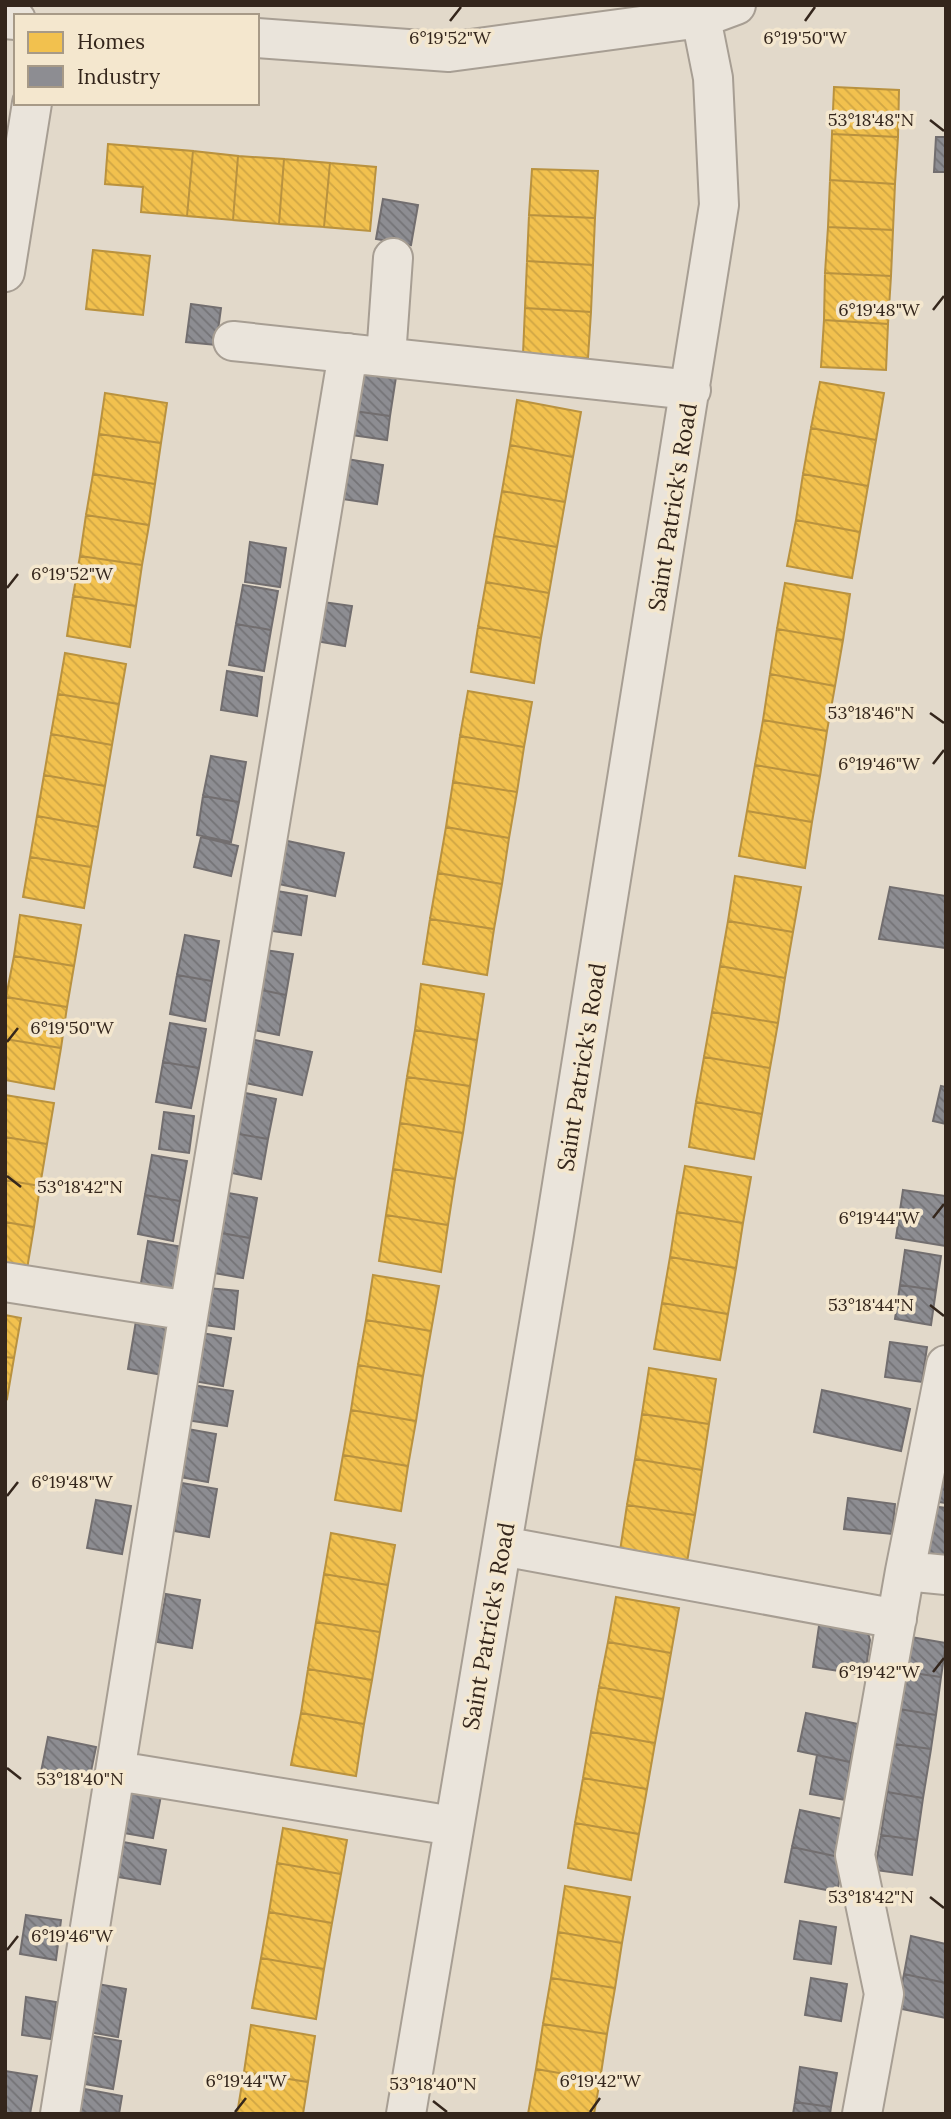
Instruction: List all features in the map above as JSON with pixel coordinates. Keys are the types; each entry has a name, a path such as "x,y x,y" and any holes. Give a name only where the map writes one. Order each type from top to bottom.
{"street":[{"path":"259,38 449,52 701,18 736,5"},
{"name":"Saint Patrick's Road","path":"406,2114 502,1546 719,205 713,78 701,18"},
{"path":"5,272 32,105"},
{"path":"386,357 393,258"},
{"path":"233,341 691,390"},
{"path":"60,2114 189,1311 348,353"},
{"path":"5,1282 189,1311"},
{"path":"862,2114 884,1994 855,1855 905,1572 946,1365"},
{"path":"502,1546 897,1619"},
{"path":"905,1572 946,1575"},
{"path":"117,1771 453,1826"}],"building: Homes":[{"path":"834,87 899,90 898,137 832,134"},
{"path":"832,134 898,137 895,184 830,180"},
{"path":"108,144 193,151 187,216 141,212 143,187 105,184"},
{"path":"193,151 238,156 233,220 187,216"},
{"path":"238,156 284,159 279,224 233,220"},
{"path":"284,159 330,163 324,227 279,224"},
{"path":"330,163 376,167 370,231 324,227"},
{"path":"532,169 598,171 595,218 529,215"},
{"path":"830,180 895,184 893,230 828,227"},
{"path":"529,215 595,218 593,265 527,261"},
{"path":"828,227 893,230 891,276 825,273"},
{"path":"93,250 150,256 143,315 86,309"},
{"path":"527,261 593,265 591,312 525,308"},
{"path":"825,273 891,276 888,324 824,320"},
{"path":"525,308 591,312 588,358 523,354"},
{"path":"824,320 888,324 886,370 821,367"},
{"path":"820,382 884,393 876,440 811,428"},
{"path":"105,393 167,403 161,443 99,434"},
{"path":"517,400 581,412 573,457 510,445"},
{"path":"811,428 876,440 868,486 803,474"},
{"path":"99,434 161,443 155,484 93,474"},
{"path":"510,445 573,457 565,502 502,491"},
{"path":"93,474 155,484 149,525 86,515"},
{"path":"803,474 868,486 860,532 796,520"},
{"path":"502,491 565,502 557,547 494,536"},
{"path":"86,515 149,525 142,565 80,556"},
{"path":"796,520 860,532 852,578 787,566"},
{"path":"494,536 557,547 549,593 486,582"},
{"path":"80,556 142,565 136,606 73,596"},
{"path":"486,582 549,593 541,638 478,627"},
{"path":"785,583 850,594 843,640 777,629"},
{"path":"73,596 136,606 130,647 67,636"},
{"path":"478,627 541,638 534,683 471,672"},
{"path":"777,629 843,640 835,686 770,674"},
{"path":"65,653 126,664 119,704 58,694"},
{"path":"770,674 835,686 827,731 763,720"},
{"path":"468,691 532,702 524,747 460,736"},
{"path":"58,694 119,704 112,745 51,734"},
{"path":"763,720 827,731 820,776 755,765"},
{"path":"51,734 112,745 105,786 44,775"},
{"path":"460,736 524,747 517,792 453,782"},
{"path":"755,765 820,776 812,822 747,811"},
{"path":"44,775 105,786 98,827 37,816"},
{"path":"453,782 517,792 509,838 446,827"},
{"path":"747,811 812,822 805,868 739,856"},
{"path":"37,816 98,827 91,867 30,857"},
{"path":"446,827 509,838 502,884 438,873"},
{"path":"30,857 91,867 84,908 23,897"},
{"path":"438,873 502,884 494,929 430,919"},
{"path":"735,876 801,887 793,932 728,921"},
{"path":"20,915 81,925 74,966 14,956"},
{"path":"430,919 494,929 487,975 423,964"},
{"path":"728,921 793,932 785,978 720,966"},
{"path":"14,956 74,966 67,1007 6,997"},
{"path":"720,966 785,978 778,1023 712,1012"},
{"path":"421,984 484,994 477,1040 415,1030"},
{"path":"6,997 67,1007 61,1048 5,1039"},
{"path":"712,1012 778,1023 770,1068 704,1057"},
{"path":"415,1030 477,1040 470,1086 407,1077"},
{"path":"5,1039 61,1048 54,1089 5,1080"},
{"path":"704,1057 770,1068 762,1114 696,1102"},
{"path":"407,1077 470,1086 463,1133 400,1123"},
{"path":"5,1095 54,1103 47,1144 5,1137"},
{"path":"696,1102 762,1114 754,1159 689,1147"},
{"path":"400,1123 463,1133 455,1179 393,1169"},
{"path":"5,1137 47,1144 40,1186 5,1180"},
{"path":"685,1166 751,1177 743,1223 677,1212"},
{"path":"393,1169 455,1179 448,1225 386,1215"},
{"path":"5,1180 40,1186 34,1227 5,1222"},
{"path":"677,1212 743,1223 736,1268 670,1257"},
{"path":"386,1215 448,1225 441,1272 379,1261"},
{"path":"5,1222 34,1227 27,1269 5,1265"},
{"path":"670,1257 736,1268 728,1314 662,1303"},
{"path":"373,1275 439,1286 431,1331 366,1320"},
{"path":"662,1303 728,1314 720,1360 654,1349"},
{"path":"5,1315 21,1318 14,1358 5,1357"},
{"path":"366,1320 431,1331 423,1376 358,1365"},
{"path":"5,1357 14,1358 7,1399 5,1398"},
{"path":"358,1365 423,1376 416,1421 351,1410"},
{"path":"649,1368 716,1379 709,1424 642,1414"},
{"path":"351,1410 416,1421 408,1466 343,1455"},
{"path":"642,1414 709,1424 702,1470 635,1459"},
{"path":"343,1455 408,1466 401,1511 335,1500"},
{"path":"635,1459 702,1470 695,1515 627,1505"},
{"path":"627,1505 695,1515 687,1562 620,1551"},
{"path":"331,1533 395,1545 388,1585 324,1574"},
{"path":"324,1574 388,1585 380,1632 316,1622"},
{"path":"616,1597 679,1608 671,1653 608,1642"},
{"path":"316,1622 380,1632 372,1680 308,1669"},
{"path":"608,1642 671,1653 663,1699 599,1687"},
{"path":"308,1669 372,1680 364,1724 301,1713"},
{"path":"599,1687 663,1699 655,1743 591,1732"},
{"path":"301,1713 364,1724 356,1776 291,1765"},
{"path":"591,1732 655,1743 647,1789 583,1778"},
{"path":"583,1778 647,1789 639,1834 575,1823"},
{"path":"575,1823 639,1834 631,1880 568,1868"},
{"path":"283,1828 347,1840 341,1874 277,1863"},
{"path":"277,1863 341,1874 332,1923 269,1912"},
{"path":"565,1886 630,1897 622,1943 558,1932"},
{"path":"269,1912 332,1923 324,1969 261,1958"},
{"path":"558,1932 622,1943 615,1988 551,1978"},
{"path":"261,1958 324,1969 316,2019 252,2008"},
{"path":"551,1978 615,1988 607,2034 543,2024"},
{"path":"543,2024 607,2034 600,2080 536,2069"},
{"path":"251,2025 315,2036 308,2082 244,2072"},
{"path":"536,2069 600,2080 594,2114 528,2114"},
{"path":"244,2072 308,2082 303,2114 237,2114"}],"building: Industry":[{"path":"936,137 946,137 946,172 934,172"},
{"path":"383,199 418,205 411,245 376,239"},
{"path":"191,304 221,308 216,345 186,342"},
{"path":"360,372 396,377 390,416 354,411"},
{"path":"354,411 390,416 387,440 351,435"},
{"path":"347,459 383,465 377,504 342,499"},
{"path":"250,542 286,548 280,587 245,582"},
{"path":"243,585 278,591 271,630 236,624"},
{"path":"316,601 352,606 345,646 310,640"},
{"path":"236,624 271,630 264,671 229,665"},
{"path":"227,671 262,677 257,716 221,710"},
{"path":"211,756 246,762 239,802 203,796"},
{"path":"203,796 239,802 231,842 197,835"},
{"path":"201,837 238,846 231,876 194,867"},
{"path":"283,840 344,853 335,896 274,883"},
{"path":"890,887 946,896 946,948 879,939"},
{"path":"271,890 307,896 301,935 265,930"},
{"path":"185,935 219,941 212,981 177,975"},
{"path":"258,949 293,954 286,995 251,988"},
{"path":"177,975 212,981 205,1021 170,1014"},
{"path":"251,988 286,995 279,1035 244,1028"},
{"path":"170,1023 206,1029 199,1068 163,1062"},
{"path":"250,1039 312,1052 302,1095 241,1082"},
{"path":"163,1062 199,1068 191,1108 156,1102"},
{"path":"941,1086 946,1087 946,1124 933,1121"},
{"path":"240,1092 276,1099 268,1139 233,1133"},
{"path":"164,1112 194,1116 189,1153 159,1149"},
{"path":"233,1133 268,1139 261,1179 227,1172"},
{"path":"152,1155 187,1161 180,1201 145,1195"},
{"path":"903,1190 946,1196 946,1246 896,1238"},
{"path":"222,1192 257,1198 250,1238 215,1232"},
{"path":"145,1195 180,1201 173,1241 138,1234"},
{"path":"215,1232 250,1238 243,1278 208,1272"},
{"path":"148,1241 183,1247 175,1295 140,1289"},
{"path":"905,1250 941,1256 936,1290 900,1285"},
{"path":"900,1285 936,1290 931,1325 895,1319"},
{"path":"208,1288 238,1291 234,1329 204,1325"},
{"path":"136,1321 171,1327 163,1375 128,1369"},
{"path":"196,1332 231,1338 223,1386 188,1380"},
{"path":"890,1342 927,1347 922,1382 885,1377"},
{"path":"185,1384 233,1391 227,1426 179,1419"},
{"path":"822,1390 910,1409 901,1451 814,1432"},
{"path":"182,1428 216,1434 208,1482 174,1476"},
{"path":"938,1466 946,1467 946,1503 932,1501"},
{"path":"182,1483 217,1489 209,1537 174,1531"},
{"path":"848,1498 895,1504 892,1534 844,1529"},
{"path":"96,1500 131,1506 122,1554 87,1548"},
{"path":"931,1506 946,1508 946,1557 924,1554"},
{"path":"166,1594 200,1600 192,1648 157,1642"},
{"path":"820,1619 868,1633 870,1640 865,1675 813,1667"},
{"path":"911,1637 946,1643 941,1677 906,1672"},
{"path":"906,1672 941,1677 936,1715 899,1709"},
{"path":"899,1709 936,1715 931,1749 894,1744"},
{"path":"806,1713 858,1724 850,1762 798,1751"},
{"path":"48,1737 96,1747 89,1781 41,1772"},
{"path":"894,1744 931,1749 923,1798 887,1792"},
{"path":"817,1755 850,1762 846,1800 810,1794"},
{"path":"127,1783 162,1790 153,1838 118,1832"},
{"path":"887,1792 923,1798 917,1840 881,1835"},
{"path":"800,1810 852,1821 844,1858 792,1847"},
{"path":"881,1835 917,1840 912,1875 875,1870"},
{"path":"118,1841 166,1850 160,1884 112,1876"},
{"path":"792,1847 844,1858 837,1892 785,1882"},
{"path":"26,1915 61,1920 56,1960 20,1954"},
{"path":"800,1921 836,1927 831,1964 794,1959"},
{"path":"911,1936 946,1944 946,1983 904,1974"},
{"path":"904,1974 946,1983 946,2018 897,2008"},
{"path":"811,1978 847,1984 841,2021 805,2015"},
{"path":"92,1983 126,1989 118,2037 83,2031"},
{"path":"26,1997 56,2002 51,2039 22,2035"},
{"path":"87,2035 121,2041 113,2089 79,2083"},
{"path":"800,2067 837,2073 831,2107 795,2102"},
{"path":"5,2071 37,2076 30,2114 5,2114"},
{"path":"74,2087 122,2096 119,2114 70,2114"},
{"path":"795,2102 831,2107 830,2114 793,2114"}]}
